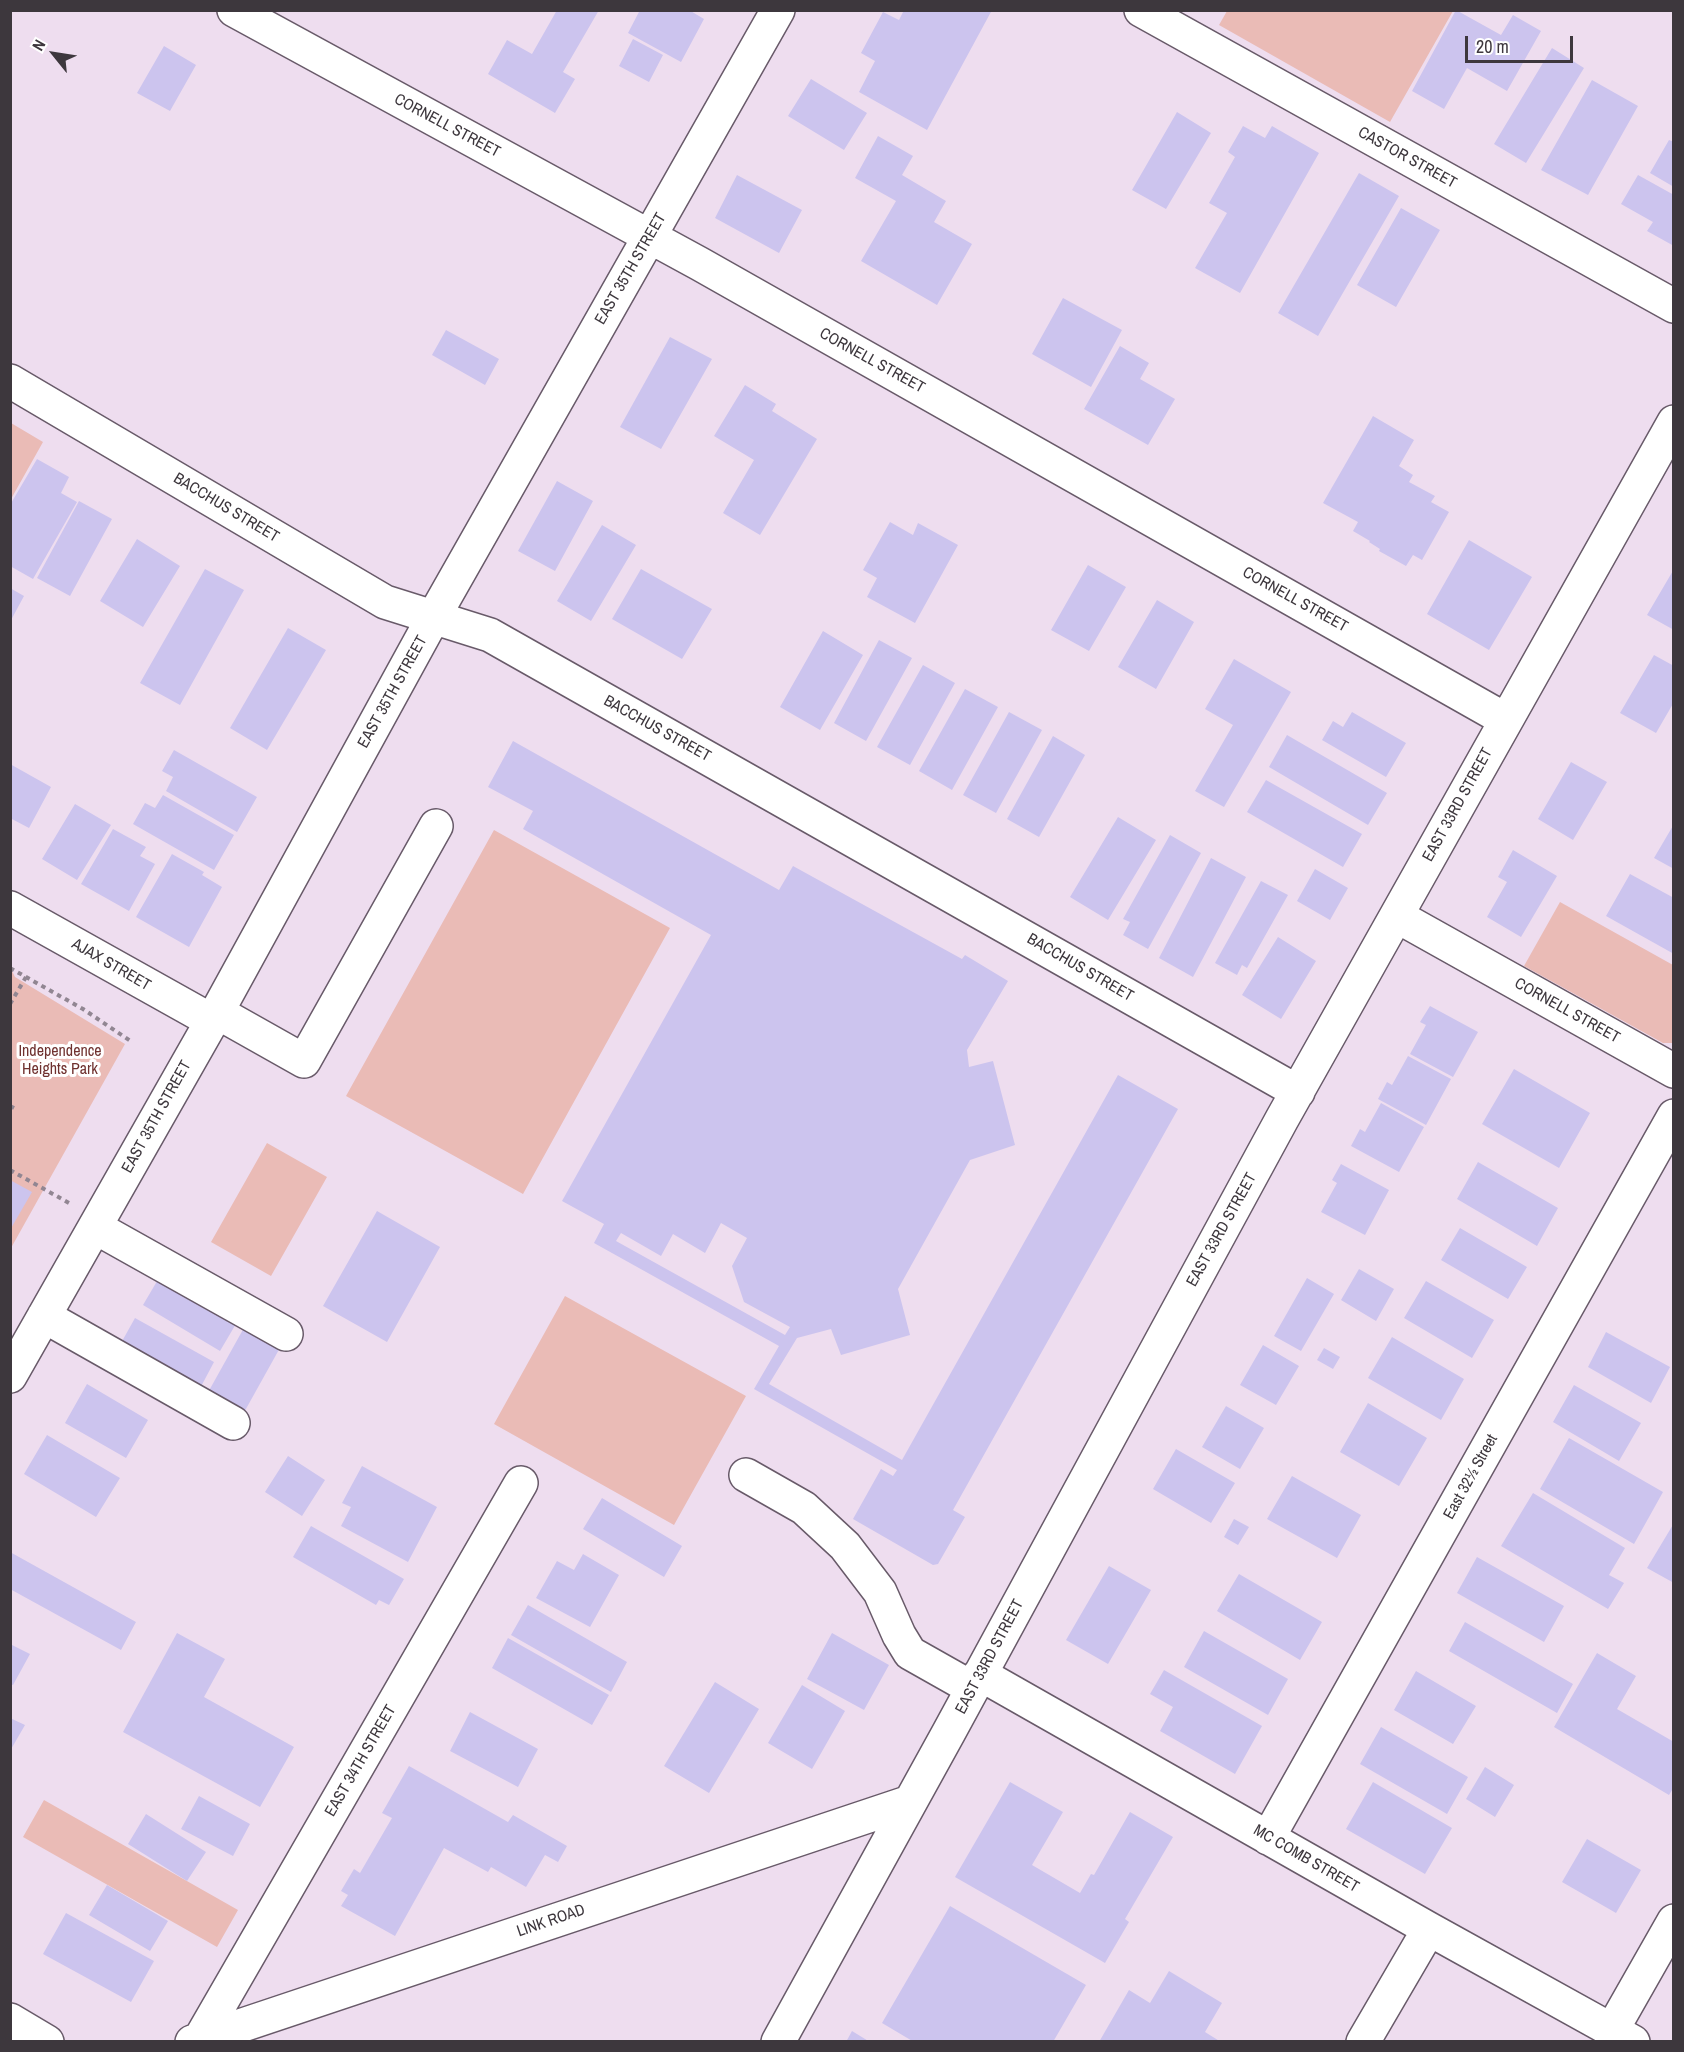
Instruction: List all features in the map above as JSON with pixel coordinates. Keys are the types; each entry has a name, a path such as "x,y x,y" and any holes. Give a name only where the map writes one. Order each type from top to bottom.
{"street":[{"name":"CORNELL STREET","path":"234,10 650,236 1506,720"},
{"name":"EAST 35TH STREET","path":"10,1376 214,1017 433,618 778,10"},
{"name":"CASTOR STREET","path":"1141,10 1674,306"},
{"name":"BACCHUS STREET","path":"10,381 386,602 490,635 1298,1092"},
{"name":"EAST 33RD STREET","path":"778,2042 1298,1092 1674,422"},
{"name":"AJAX STREET","path":"10,908 214,1017 304,1061 436,826"},
{"name":"CORNELL STREET","path":"1397,916 1674,1071"},
{"name":"East 32½ Street","path":"1268,1838 1674,1116"},
{"path":"95,1227 286,1334"},
{"path":"44,1317 233,1423"},
{"name":"MC COMB STREET","path":"746,1475 804,1508 845,1546 880,1592 899,1635 910,1653 976,1681 1268,1838 1623,2036"},
{"name":"EAST 34TH STREET","path":"196,2040 521,1483"},
{"name":"LINK ROAD","path":"196,2040 910,1802"},
{"path":"1623,2036 1674,1921"},
{"path":"1363,2042 1429,1929"},
{"path":"10,2020 47,2042"}],"path":[{"path":"10,968 83,1009 132,1042"},
{"path":"10,1004 26,977"},
{"path":"10,1106 18,1110"},
{"path":"10,1170 70,1204"}],"green space":[{"path":"1227,11 1453,11 1390,122 1219,25"},
{"path":"11,423 43,442 11,499"},
{"path":"494,830 670,928 523,1194 346,1096"},
{"path":"1560,902 1673,965 1673,1043 1663,1043 1524,966"},
{"name":"Independence Heights Park","path":"11,969 15,977 125,1044 11,1248"},
{"path":"267,1143 327,1177 271,1276 211,1242"},
{"path":"565,1296 746,1396 674,1525 494,1424"},
{"path":"44,1800 238,1910 217,1947 23,1837"}],"building":[{"path":"557,10 599,10 563,72 575,79 555,113 488,74 507,40 532,54"},
{"path":"640,10 689,10 704,19 681,62 628,33"},
{"path":"904,10 992,10 927,130 859,92 875,61 861,53 883,12 899,20"},
{"path":"1456,10 1501,35 1513,15 1541,31 1507,91 1467,68 1444,109 1412,91"},
{"path":"633,39 663,55 649,82 619,66"},
{"path":"164,46 196,65 170,111 137,93"},
{"path":"1552,48 1584,68 1526,163 1494,144"},
{"path":"811,79 867,113 844,150 788,116"},
{"path":"1592,80 1638,106 1588,195 1541,170"},
{"path":"1177,112 1211,133 1166,209 1132,190"},
{"path":"1243,126 1265,138 1272,126 1319,153 1240,293 1195,268 1227,213 1209,203 1235,157 1228,152"},
{"path":"878,136 913,156 902,175 946,201 934,222 972,244 937,305 861,261 896,201 855,178"},
{"path":"1669,140 1674,142 1674,187 1650,173"},
{"path":"1359,173 1399,196 1318,336 1278,313"},
{"path":"737,175 802,210 779,253 715,218"},
{"path":"1638,175 1674,195 1674,246 1647,231 1653,222 1621,204"},
{"path":"1401,208 1440,230 1396,307 1357,285"},
{"path":"1063,298 1122,330 1091,387 1032,354"},
{"path":"446,330 499,359 485,385 432,355"},
{"path":"670,337 712,359 661,449 620,427"},
{"path":"1120,346 1149,363 1140,379 1175,399 1148,445 1084,409"},
{"path":"745,385 776,404 772,411 817,439 760,535 723,513 754,460 714,436"},
{"path":"1373,416 1414,440 1399,466 1413,475 1409,482 1435,496 1431,502 1449,512 1422,560 1413,555 1406,566 1379,551 1380,549 1370,541 1353,531 1358,522 1323,503"},
{"path":"37,459 69,477 61,493 77,502 33,579 10,566 10,505"},
{"path":"557,481 593,501 555,571 518,551"},
{"path":"79,501 112,519 70,596 37,578"},
{"path":"890,522 913,535 918,523 958,545 915,623 867,597 877,578 863,570"},
{"path":"602,525 636,545 591,621 557,601"},
{"path":"137,539 180,566 143,627 100,601"},
{"path":"1469,540 1532,577 1489,650 1427,614"},
{"path":"1088,565 1126,587 1089,651 1051,630"},
{"path":"205,569 244,590 180,705 140,683"},
{"path":"641,569 712,609 682,659 612,619"},
{"path":"1674,569 1674,630 1647,615"},
{"path":"10,588 24,596 10,622"},
{"path":"1157,600 1194,622 1156,689 1118,667"},
{"path":"288,628 326,650 267,750 230,728"},
{"path":"823,631 863,655 820,730 780,707"},
{"path":"879,640 912,658 866,741 834,723"},
{"path":"1654,655 1674,666 1674,702 1656,733 1620,713"},
{"path":"1234,659 1291,692 1224,807 1195,791 1233,725 1205,709"},
{"path":"923,665 955,683 910,765 877,747"},
{"path":"965,689 998,707 952,790 919,771"},
{"path":"1009,712 1042,730 996,813 963,795"},
{"path":"1352,712 1406,743 1386,777 1322,740 1333,721 1343,727"},
{"path":"1287,735 1387,793 1368,825 1269,767"},
{"path":"1053,736 1085,755 1039,837 1007,819"},
{"path":"513,741 779,890 793,866 962,959 965,955 1008,981 967,1050 969,1067 993,1061 1015,1145 970,1160 898,1289 910,1335 841,1355 831,1329 797,1338 769,1384 902,1460 1118,1075 1178,1109 953,1510 965,1517 938,1564 933,1565 853,1519 881,1469 893,1476 897,1470 754,1389 779,1346 594,1243 604,1224 562,1201 711,935 523,829 533,811 488,787","holes":["721,1223 747,1238 732,1266 744,1302 790,1327 785,1335 616,1241 621,1233 661,1256 673,1234 705,1253"]},
{"path":"174,750 257,797 237,832 166,791 173,777 162,771"},
{"path":"1571,762 1607,782 1573,840 1538,819"},
{"path":"10,764 51,787 29,828 10,818"},
{"path":"1266,780 1362,834 1343,867 1247,812"},
{"path":"163,795 234,835 214,870 133,824 145,803 155,808"},
{"path":"75,804 111,825 77,880 42,859"},
{"path":"1118,817 1156,840 1108,920 1070,897"},
{"path":"1674,824 1674,869 1654,858"},
{"path":"113,829 146,847 140,856 155,864 129,911 81,884"},
{"path":"1170,835 1201,853 1148,949 1123,935 1130,922 1123,919"},
{"path":"1513,850 1557,876 1521,937 1487,917 1507,882 1498,877"},
{"path":"172,854 204,872 202,875 222,887 189,947 136,917"},
{"path":"1211,858 1246,877 1193,977 1159,958"},
{"path":"1315,869 1348,888 1330,920 1297,901"},
{"path":"1630,874 1674,898 1674,954 1606,916"},
{"path":"1261,881 1288,895 1247,968 1242,965 1237,975 1215,963"},
{"path":"1278,937 1316,961 1281,1019 1242,995"},
{"path":"1430,1006 1478,1032 1453,1077 1410,1054 1426,1025 1420,1022"},
{"path":"1408,1056 1451,1079 1426,1125 1378,1099 1387,1082 1392,1085"},
{"path":"1514,1069 1590,1113 1559,1168 1482,1124"},
{"path":"1381,1103 1424,1127 1399,1172 1351,1146 1360,1129 1365,1132"},
{"path":"1478,1162 1558,1208 1537,1246 1457,1199"},
{"path":"1341,1164 1389,1190 1365,1235 1321,1212 1337,1183 1332,1180"},
{"path":"10,1180 32,1192 10,1230"},
{"path":"377,1211 440,1247 387,1342 323,1306"},
{"path":"1460,1228 1527,1267 1508,1299 1441,1260"},
{"path":"1359,1269 1394,1289 1376,1321 1341,1300"},
{"path":"163,1271 240,1317 220,1351 143,1305"},
{"path":"1307,1278 1334,1294 1301,1351 1274,1336"},
{"path":"1426,1281 1494,1320 1472,1358 1404,1318"},
{"path":"135,1318 214,1362 196,1396 116,1352"},
{"path":"245,1326 281,1346 242,1416 206,1396"},
{"path":"1606,1332 1670,1367 1651,1403 1588,1367"},
{"path":"1392,1337 1464,1379 1441,1420 1368,1378"},
{"path":"1263,1345 1299,1366 1276,1405 1240,1385"},
{"path":"1324,1348 1340,1357 1333,1369 1317,1360"},
{"path":"87,1384 148,1420 126,1458 65,1423"},
{"path":"1574,1385 1641,1423 1619,1461 1553,1422"},
{"path":"1368,1403 1427,1438 1399,1486 1340,1452"},
{"path":"1226,1406 1264,1428 1240,1469 1202,1447"},
{"path":"47,1435 120,1478 96,1517 24,1474"},
{"path":"1569,1438 1663,1492 1634,1544 1540,1489"},
{"path":"1176,1449 1235,1483 1211,1523 1153,1489"},
{"path":"288,1456 325,1480 302,1516 265,1492"},
{"path":"362,1466 437,1507 408,1562 341,1526 351,1507 342,1503"},
{"path":"1292,1476 1361,1515 1337,1558 1267,1519"},
{"path":"1533,1493 1625,1548 1609,1575 1624,1583 1608,1609 1501,1546"},
{"path":"602,1498 682,1546 664,1577 583,1529"},
{"path":"1234,1519 1249,1527 1238,1545 1224,1537"},
{"path":"1674,1523 1674,1583 1647,1568"},
{"path":"311,1526 404,1579 389,1605 379,1600 376,1605 293,1557"},
{"path":"10,1552 136,1622 121,1650 10,1589"},
{"path":"583,1554 619,1575 590,1627 536,1598 557,1561 574,1570"},
{"path":"1477,1557 1564,1606 1544,1642 1457,1593"},
{"path":"1109,1566 1151,1590 1108,1664 1066,1640"},
{"path":"1239,1574 1322,1622 1300,1660 1217,1611"},
{"path":"528,1605 627,1662 611,1692 511,1635"},
{"path":"1465,1622 1573,1684 1557,1713 1449,1651"},
{"path":"1204,1631 1288,1679 1268,1715 1184,1667"},
{"path":"177,1633 225,1659 204,1697 294,1747 260,1807 123,1732"},
{"path":"832,1633 889,1665 864,1710 807,1679"},
{"path":"508,1638 609,1695 592,1725 492,1668"},
{"path":"10,1644 30,1654 13,1685 10,1684"},
{"path":"1597,1653 1636,1676 1617,1709 1674,1742 1674,1787 1669,1795 1554,1727"},
{"path":"1164,1670 1262,1726 1235,1774 1160,1731 1173,1707 1150,1694"},
{"path":"1416,1671 1476,1706 1453,1744 1394,1710"},
{"path":"715,1682 759,1709 709,1793 664,1766"},
{"path":"802,1685 845,1711 812,1769 768,1743"},
{"path":"470,1712 538,1749 518,1787 450,1751"},
{"path":"10,1718 25,1725 10,1751"},
{"path":"1381,1727 1468,1777 1447,1814 1360,1764"},
{"path":"409,1766 508,1822 513,1815 567,1846 558,1862 545,1855 526,1887 491,1867 488,1872 444,1848 395,1936 341,1906 348,1895 341,1891 354,1869 360,1873 392,1818 382,1813"},
{"path":"1485,1767 1514,1785 1495,1817 1466,1799"},
{"path":"1010,1782 1063,1812 1032,1865 1080,1893 1091,1874 1094,1875 1130,1812 1173,1837 1125,1919 1129,1922 1105,1963 955,1877"},
{"path":"1373,1782 1452,1828 1425,1874 1346,1829"},
{"path":"199,1796 250,1824 233,1856 181,1829"},
{"path":"146,1814 206,1852 187,1881 128,1844"},
{"path":"1587,1839 1641,1870 1616,1913 1562,1882"},
{"path":"107,1885 168,1921 150,1951 89,1915"},
{"path":"950,1906 1086,1985 1053,2042 914,2042 882,2023"},
{"path":"66,1913 154,1961 131,2002 43,1954"},
{"path":"1169,1971 1222,2003 1205,2032 1221,2042 1099,2042 1129,1990 1150,2003"},
{"path":"852,2031 870,2042 846,2042"}]}
